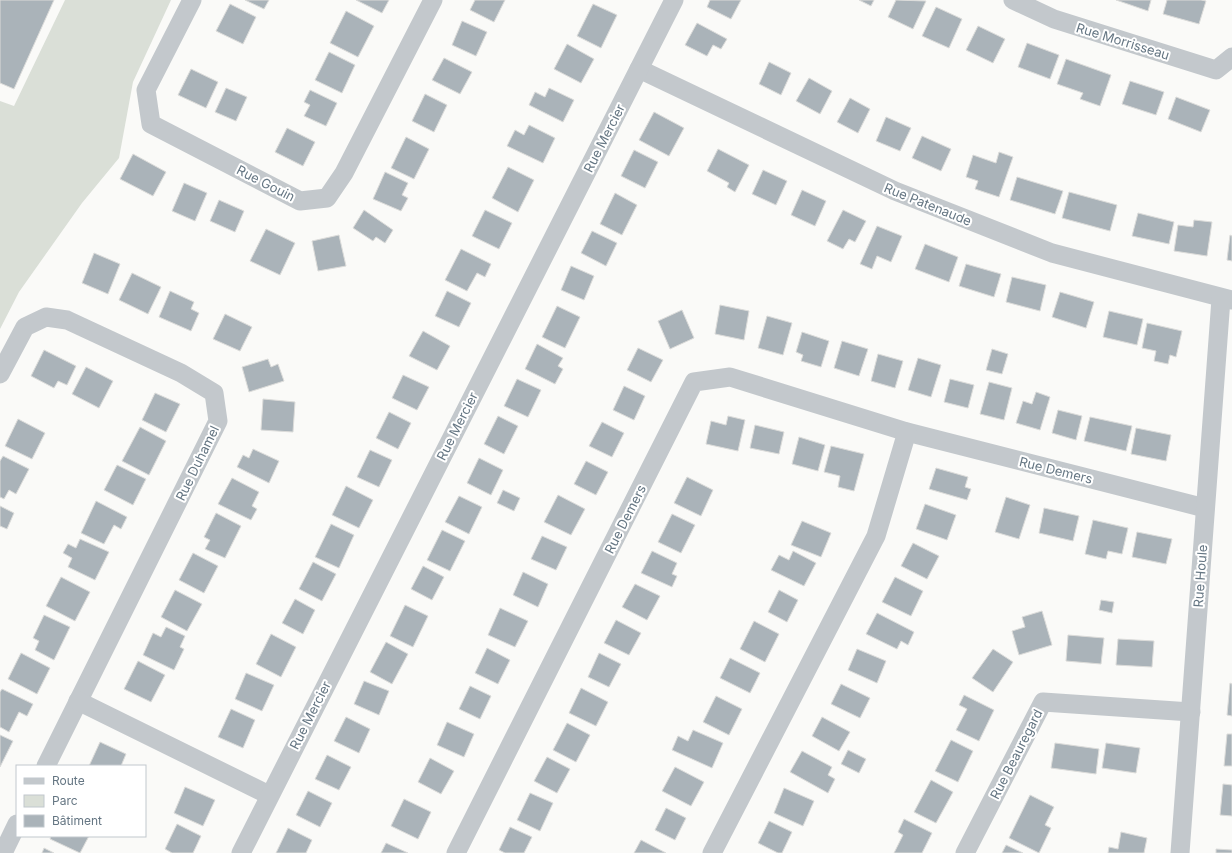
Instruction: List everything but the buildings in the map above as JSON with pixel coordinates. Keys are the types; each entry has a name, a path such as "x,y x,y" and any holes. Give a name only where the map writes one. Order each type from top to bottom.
{"street":[{"name":"Rue Gouin","path":"192,0 146,90 151,124 300,201 327,198 344,173 433,0"},
{"name":"Rue Mercier","path":"241,853 269,795 674,0"},
{"name":"Rue Morrisseau","path":"1013,0 1054,19 1216,70 1232,57"},
{"name":"Rue Patenaude","path":"639,68 895,191 1038,248 1227,300"},
{"name":"Rue Houle","path":"1180,853 1205,508 1227,300"},
{"name":"Rue Duhamel","path":"0,374 25,327 46,317 67,320 181,373 214,393 218,421 46,765"},
{"name":"Rue Demers","path":"456,853 694,382 730,377 907,432 1205,508"},
{"path":"712,853 876,536 907,432"},
{"path":"78,701 269,795"},
{"name":"Rue Beauregard","path":"965,853 1043,702 1191,712"},
{"path":"3,853 16,826"}],"green space":[{"path":"65,0 171,0 133,82 119,158 82,203 19,292 0,329 0,101 14,106"}]}
